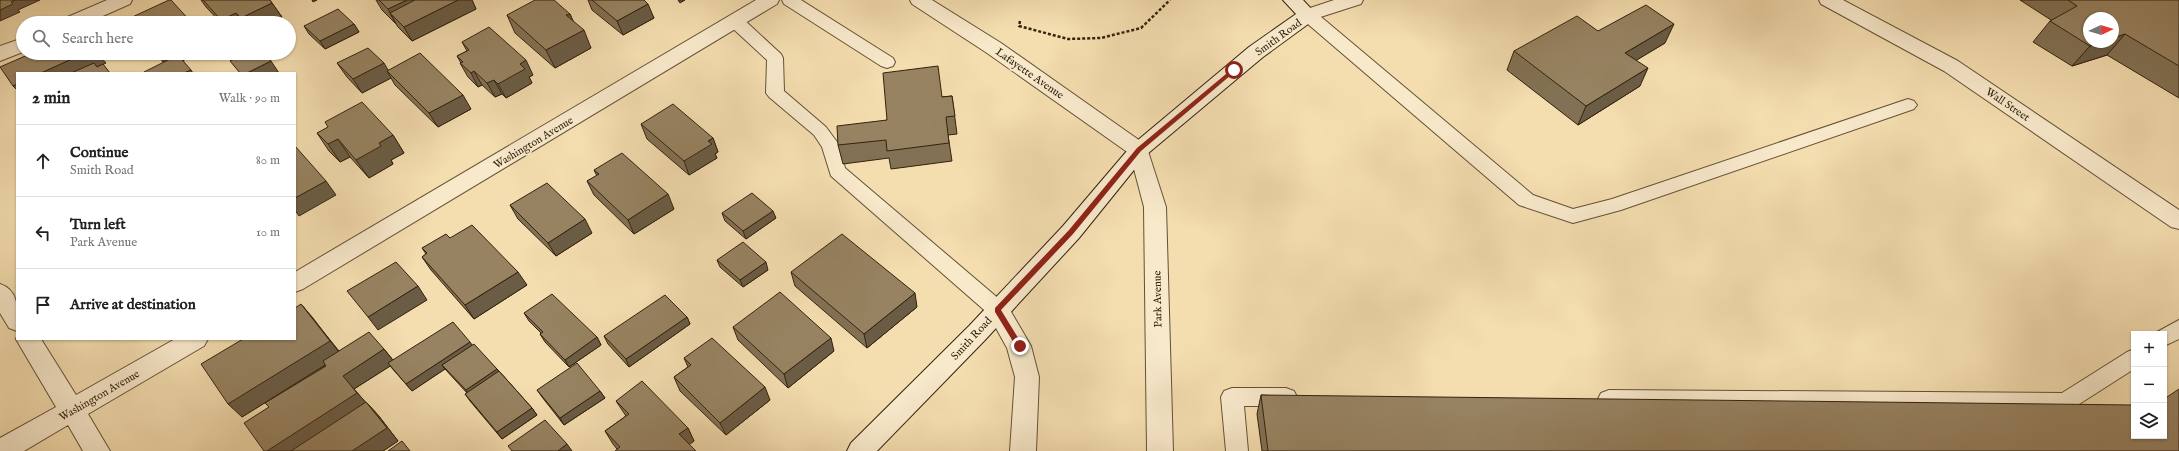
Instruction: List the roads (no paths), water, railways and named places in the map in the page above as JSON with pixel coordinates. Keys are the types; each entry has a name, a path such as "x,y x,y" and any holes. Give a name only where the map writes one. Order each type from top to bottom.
{"street":[{"path":"86,16 123,0"},
{"name":"Washington Avenue","path":"296,282 770,0"},
{"name":"Lafayette Avenue","path":"919,0 994,48 1139,150"},
{"path":"1292,0 1308,15"},
{"name":"Smith Road","path":"860,451 977,333 1071,232 1139,150 1256,52 1308,15 1354,0"},
{"name":"Wall Street","path":"1828,0 1951,66 2179,221"},
{"path":"0,54 16,47"},
{"name":"Park Avenue","path":"1139,150 1155,207 1160,451"},
{"path":"0,293 16,319"},
{"path":"998,310 1020,346 1027,377 1023,451"},
{"path":"29,340 97,451"},
{"name":"Washington Avenue","path":"1,451 194,340"}],"lane":[{"path":"790,0 887,62"},
{"path":"1308,15 1526,200 1573,216 1614,205 1908,105"},
{"path":"735,21 775,58 775,93 820,131 831,146 837,170 998,310"},
{"path":"2167,336 2179,328"},
{"path":"1589,399 2065,402 2131,360"},
{"path":"1237,451 1232,397 1302,398"}]}
